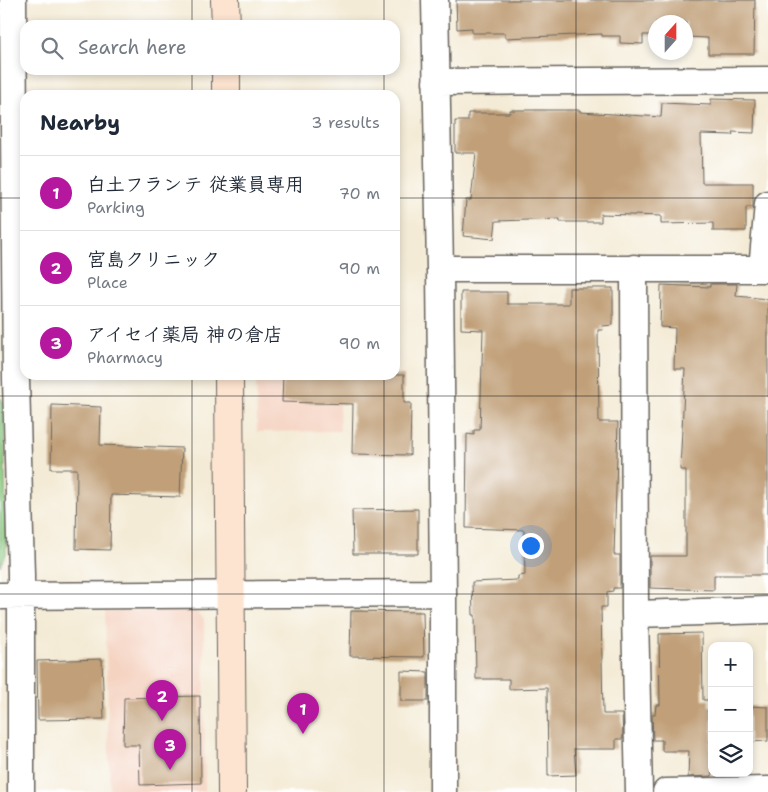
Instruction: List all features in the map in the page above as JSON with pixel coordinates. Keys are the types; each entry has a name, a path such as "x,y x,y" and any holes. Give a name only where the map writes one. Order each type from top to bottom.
{"street":[{"path":"14,0 7,169 8,379 11,596 21,792"},
{"path":"225,0 226,20"},
{"path":"435,0 440,269 443,792"},
{"path":"226,75 226,90"},
{"path":"436,82 768,80"},
{"path":"440,269 765,269 768,204"},
{"path":"634,268 635,614 639,792"},
{"path":"229,380 232,792"},
{"path":"11,596 443,593"},
{"path":"635,614 768,610"},
{"path":"666,792 768,790"}],"shaded area":[{"path":"256,380 338,380 340,431 257,432"},
{"path":"194,610 204,619 205,792 110,792 105,611"}],"green space":[{"path":"0,397 4,403 6,554 0,566"}],"building":[{"path":"456,0 755,0 754,54 708,54 708,38 693,37 693,15 648,15 648,35 643,35 643,44 620,43 620,36 602,36 602,34 505,38 505,33 472,33 472,28 457,29"},
{"path":"711,99 755,100 754,133 732,132 733,135 701,134 702,183 753,183 753,207 746,207 746,231 713,231 713,223 661,224 661,216 601,214 601,222 560,222 560,219 496,221 494,239 463,236 466,200 471,200 476,153 455,153 455,121 468,121 468,113 510,113 510,110 580,110 580,112 661,117 662,103 711,105"},
{"path":"710,284 737,284 736,296 768,299 768,575 714,575 714,590 650,588 650,556 686,556 686,470 680,470 685,369 674,369 675,328 660,327 661,285 710,287"},
{"path":"569,288 613,288 613,325 602,326 603,330 598,330 599,422 618,422 614,555 620,555 620,588 613,588 613,591 607,592 607,607 601,607 603,714 622,714 623,739 616,739 616,749 574,749 576,775 548,776 547,688 509,689 509,679 476,679 475,615 473,615 472,582 518,580 518,576 525,575 524,530 466,528 467,434 474,435 474,430 480,430 483,330 461,329 461,292 507,292 507,304 569,304"},
{"path":"400,375 404,375 404,403 411,403 410,455 352,454 353,404 282,402 283,380 400,380"},
{"path":"52,405 101,407 100,445 182,448 180,497 111,495 110,550 76,549 77,469 51,469"},
{"path":"418,509 418,554 353,554 352,510"},
{"path":"351,611 423,612 424,657 350,656"},
{"path":"702,633 703,700 708,700 708,776 688,777 689,751 662,751 662,740 653,740 652,714 655,714 656,705 660,705 659,634"},
{"path":"102,659 104,719 38,720 37,661"},
{"path":"401,671 428,672 428,701 401,701"},
{"path":"200,696 201,783 140,785 139,745 123,745 124,698"},
{"path":"753,706 768,707 768,741 753,742"}],"place":[{"name":"宮島クリニック","path":"162,721"},
{"name":"白土フランテ 従業員専用","path":"303,734"},
{"name":"アイセイ薬局 神の倉店","path":"170,770"}]}
